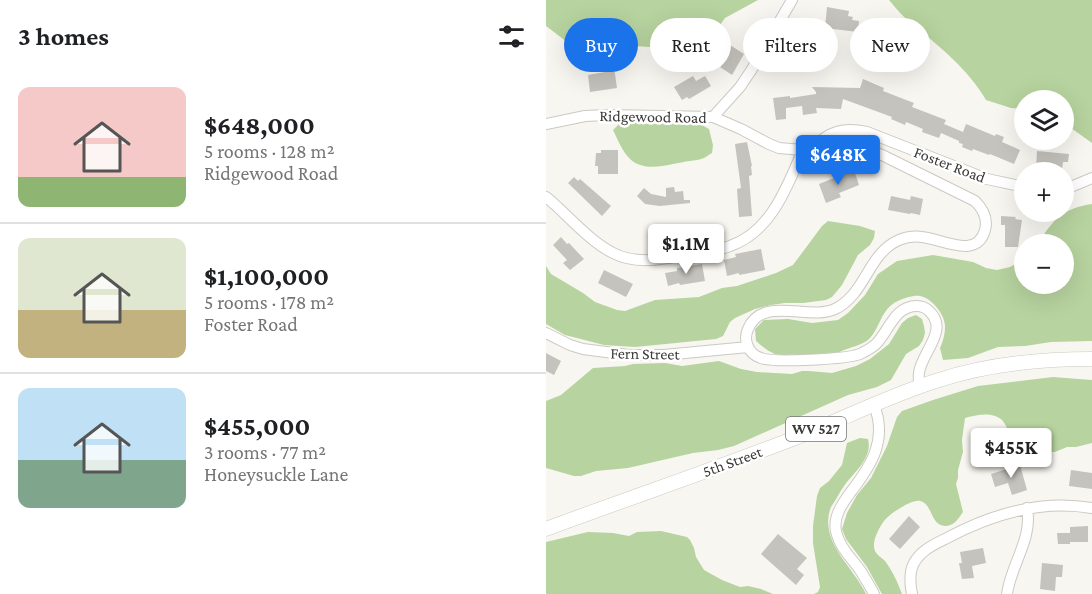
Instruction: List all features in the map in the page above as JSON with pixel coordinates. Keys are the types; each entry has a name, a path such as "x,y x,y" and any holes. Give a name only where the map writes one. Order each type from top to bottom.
{"main road":[{"name":"5th Street","path":"546,529 786,441 920,387 959,374 1030,362 1092,359"}],"street":[{"path":"713,117 740,87 792,0"},
{"name":"Ridgewood Road","path":"546,124 585,116 608,115 713,117 768,144 785,149 807,150 832,144 861,146 975,201 981,207 985,215 985,232 974,244 958,247 920,237 902,239 892,243 875,259 858,289 844,303 826,312 769,311 758,315 747,331 748,347"},
{"name":"Foster Road","path":"807,150 835,132 857,130 987,179 1014,185"},
{"path":"546,197 600,246 615,254 646,261 669,258 729,247 756,233 774,209 807,150"},
{"path":"1074,186 1092,178"},
{"path":"748,347 755,356 767,359 832,358 858,355 875,346 899,312 905,308 921,306 932,314 937,329 920,368 918,379 920,387"},
{"name":"Fern Street","path":"546,333 583,349 629,355 674,354 748,347"},
{"path":"874,405 879,428 875,455 844,501 835,522 841,544 874,594"},
{"path":"912,594 911,570 917,557 928,548 984,520 1027,508 1055,505 1092,508"},
{"path":"1007,594 1011,574 1026,537 1029,516 1027,508"}],"green space":[{"path":"546,0 758,0 725,18 650,18 649,47 638,46 638,18 564,18 564,40 546,26"},
{"path":"889,0 1092,0 1092,143 1074,130 1074,90 1014,90 1014,108 986,100 962,68 930,39 930,18 906,18"},
{"path":"686,121 709,129 713,145 712,153 700,159 651,167 630,159 622,149 613,130 619,124 627,122 644,124"},
{"path":"1092,204 1092,341 998,347 968,358 943,360 940,348 945,332 943,317 933,303 925,297 912,296 892,304 868,340 836,354 778,355 756,341 755,329 764,320 788,319 812,323 838,320 865,295 878,274 897,261 933,255 973,262 997,270 1014,265 1014,294 1074,294 1074,234 1044,234 1054,222 1074,222 1074,209"},
{"path":"828,221 875,231 870,245 858,255 842,285 832,297 826,300 785,303 755,309 735,318 730,322 723,336 716,339 635,347 604,345 565,335 546,324 546,266 551,274 595,302 625,311 655,300 699,297 776,273 793,265"},
{"path":"916,315 922,319 924,326 923,340 919,346 906,354 891,380 877,387 848,395 734,446 718,450 693,453 628,468 596,471 581,476 546,468 546,401 561,395 593,368 665,363 682,366 719,361 757,372 832,373 870,359 889,344 902,323"},
{"path":"1053,377 1092,380 1092,443 1067,447 1055,452 1020,452 1016,451 1006,426 998,417 984,414 965,418 963,452 956,484 963,512 948,526 940,525 924,503 916,501 887,518 876,535 874,547 890,568 902,594 882,594 867,567 846,539 842,529 847,513 857,495 871,478 887,446 897,417 902,411 978,386"},
{"path":"860,438 868,439 868,452 831,507 828,519 833,542 866,594 814,594 820,587 813,543 817,496 820,488 842,465 847,443"},
{"path":"661,531 687,537 704,570 740,587 748,586 773,594 546,594 546,542 588,532 629,536 637,532"}],"building":[{"path":"827,7 849,11 848,16 853,17 850,18 850,31 838,30 838,18 826,18"},
{"path":"731,46 743,53 732,75 728,72 731,72"},
{"path":"615,72 617,88 590,92 588,75"},
{"path":"693,76 696,81 705,76 711,86 689,99 687,97 682,100 674,87"},
{"path":"863,79 884,88 883,91 914,103 912,107 946,120 944,124 963,132 966,124 995,136 996,134 1004,137 1002,142 1014,147 1014,150 1020,150 1014,164 990,154 962,147 963,144 959,141 941,133 939,138 922,132 923,129 906,122 905,125 891,119 892,117 843,99 841,109 816,108 817,113 803,115 802,106 786,108 786,119 776,120 773,98 816,94 812,87 860,88"},
{"path":"747,142 752,166 752,175 749,176 752,216 739,217 737,189 741,188 735,144"},
{"path":"601,150 618,150 618,174 598,174 598,166 595,166 596,153 601,153"},
{"path":"1037,151 1069,154 1068,162 1036,162"},
{"path":"854,170 859,185 839,193 841,197 826,203 819,184"},
{"path":"574,177 578,181 580,179 611,206 602,216 568,183"},
{"path":"674,187 675,192 683,191 684,200 690,200 690,203 660,206 645,204 637,196 644,188 651,194 666,197 666,188"},
{"path":"891,196 910,200 911,196 923,199 920,215 888,210"},
{"path":"1001,216 1014,217 1014,222 1022,222 1020,234 1014,234 1014,247 1005,247 1005,225 1001,225"},
{"path":"561,237 584,259 570,270 563,263 567,260 553,245"},
{"path":"761,249 765,270 727,276 724,260 736,257 735,254"},
{"path":"702,264 705,281 668,286 665,273 677,271 677,268"},
{"path":"604,270 633,284 626,297 598,283"},
{"path":"546,353 561,361 554,375 546,371"},
{"path":"1020,465 1027,490 1012,495 1008,483 995,487 991,474"},
{"path":"1071,470 1092,473 1092,489 1069,486"},
{"path":"909,516 920,527 900,549 889,539"},
{"path":"1088,526 1088,542 1058,544 1057,533 1070,533 1070,527"},
{"path":"778,534 807,558 797,569 804,575 796,585 761,554"},
{"path":"983,548 986,563 972,566 974,578 962,579 959,563 962,563 960,552"},
{"path":"1042,563 1063,565 1062,577 1056,577 1055,591 1040,589"}]}
